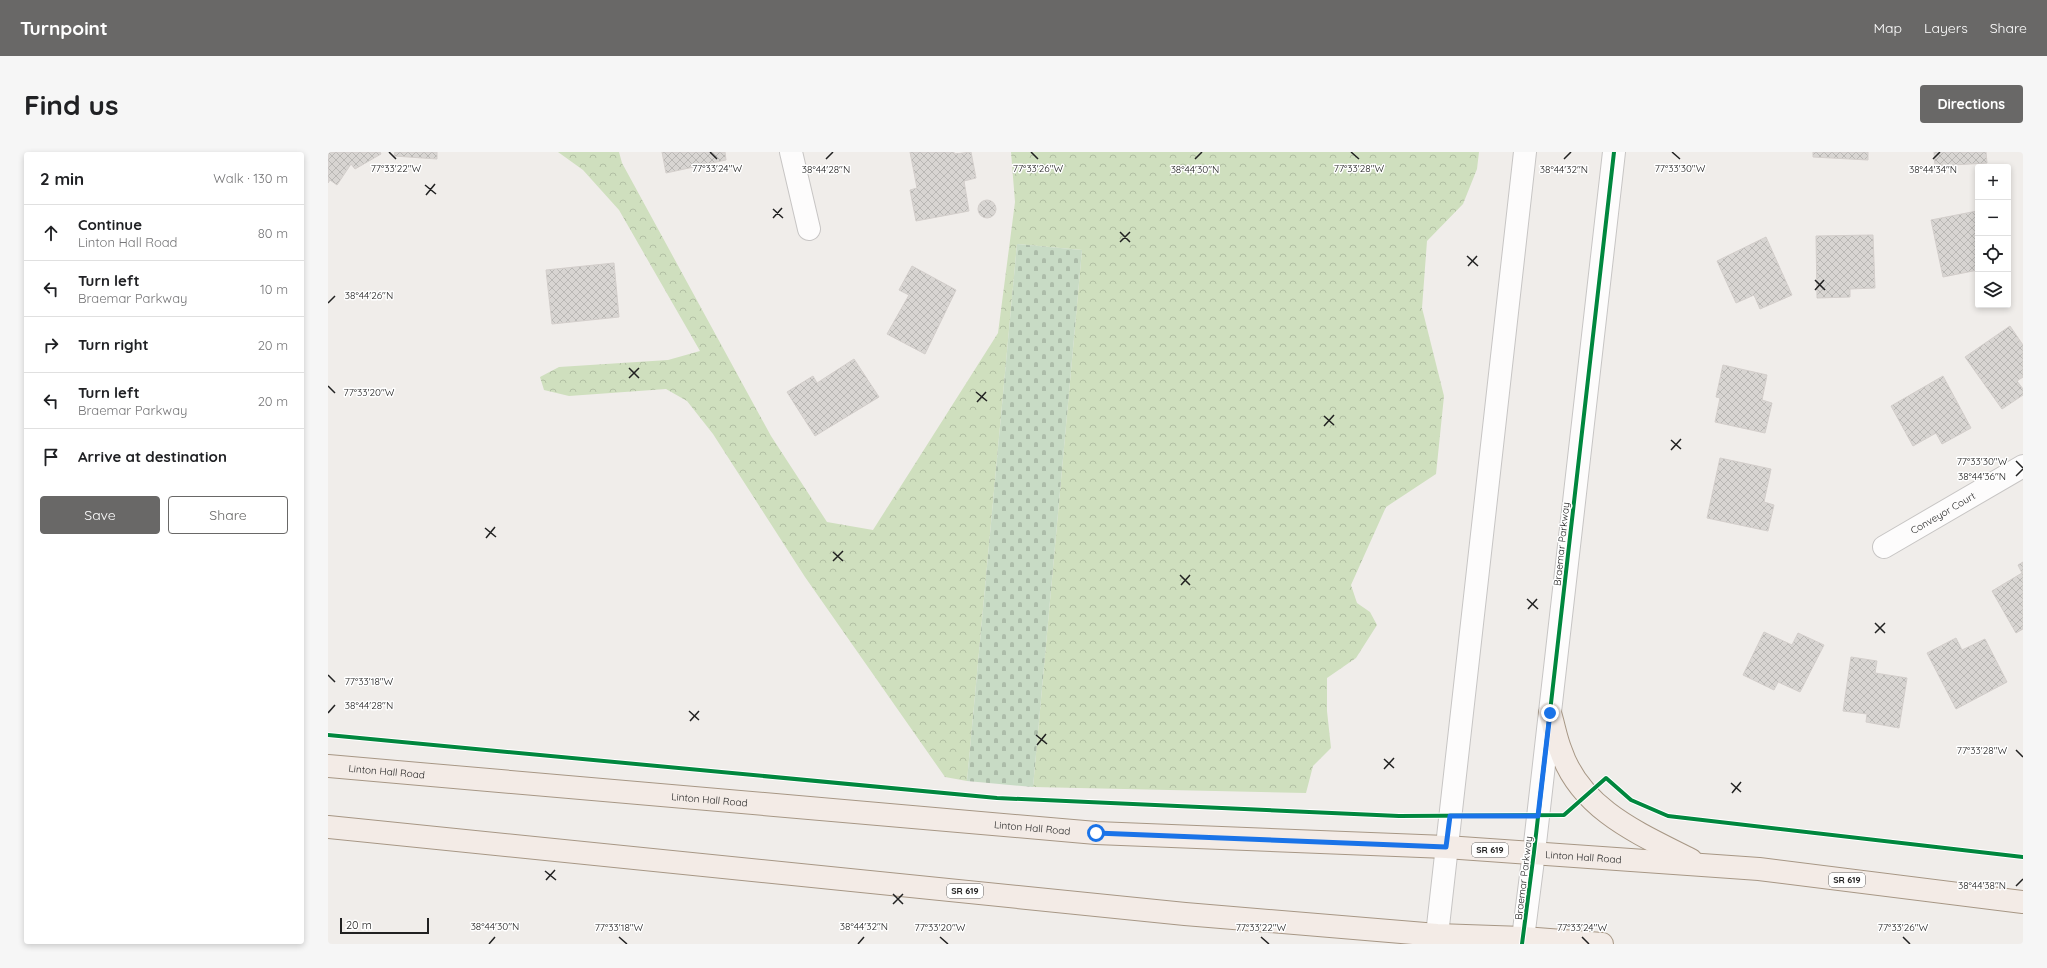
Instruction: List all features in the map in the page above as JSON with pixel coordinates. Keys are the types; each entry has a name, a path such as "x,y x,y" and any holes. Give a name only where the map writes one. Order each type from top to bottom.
{"main road":[{"path":"1550,713 1561,752 1570,770 1581,788 1598,806 1630,830 1701,865"},
{"name":"Linton Hall Road","path":"328,766 1096,833 1446,847 1759,869 2023,902"},
{"name":"SR 619","path":"328,827 1437,940 1602,944"}],"street":[{"path":"791,152 809,229"},
{"path":"1437,940 1446,847 1525,152"},
{"name":"Braemar Parkway","path":"1522,941 1534,852 1614,152"},
{"name":"Conveyor Court","path":"1884,547 2023,466"}],"green space":[{"path":"558,152 619,152 622,163 771,436 827,522 873,530 998,333 1015,202 1011,152 1479,152 1477,169 1463,204 1427,241 1422,308 1444,396 1436,474 1386,507 1351,585 1357,603 1370,612 1377,625 1356,658 1327,678 1327,711 1331,748 1313,766 1306,793 1033,787 1082,250 1017,244 967,781 945,777 805,577 713,434 687,401 666,389 569,396 544,390 540,377 559,367 668,360 700,351 619,210 583,170"},
{"path":"1017,244 1082,250 1033,787 967,781"}],"building":[{"path":"328,152 380,152 381,154 355,169 351,164 337,185 330,180 328,183"},
{"path":"395,152 437,152 437,159 394,156"},
{"path":"662,152 725,152 726,160 666,173"},
{"path":"910,152 954,152 954,154 971,152 976,178 964,181 969,211 916,221 910,190 917,188"},
{"path":"1813,152 1868,152 1868,160 1813,157"},
{"path":"1934,152 1986,152 1987,163 1935,166"},
{"path":"987,200 993,203 996,209 993,215 987,218 981,215 978,209 981,203"},
{"path":"1975,211 1975,271 1943,277 1931,220"},
{"path":"1873,235 1875,288 1850,289 1850,297 1817,298 1816,236"},
{"path":"1766,237 1792,295 1760,309 1754,295 1736,303 1717,261"},
{"path":"614,263 619,317 552,324 546,270"},
{"path":"912,266 956,290 925,354 887,334 909,295 899,290"},
{"path":"2010,326 2023,345 2023,377 2017,381 2023,389 2023,395 2002,409 1965,357"},
{"path":"854,359 879,397 815,436 787,392 813,376 817,383"},
{"path":"1723,365 1767,375 1762,400 1772,403 1765,433 1715,422 1720,398 1716,397"},
{"path":"1943,376 1971,428 1942,444 1936,433 1913,446 1891,406"},
{"path":"1720,458 1771,469 1764,502 1774,505 1768,531 1707,518"},
{"path":"2023,562 2023,629 2016,633 1992,591 2022,573 2018,565"},
{"path":"1764,632 1792,645 1798,633 1824,645 1800,692 1778,682 1774,690 1743,675"},
{"path":"1956,638 1962,650 1985,639 2007,682 1956,709 1927,653"},
{"path":"1851,657 1877,661 1875,673 1907,678 1899,728 1866,722 1867,714 1843,711"}],"cycle path":[{"path":"1522,944 1534,852 1614,152"},
{"path":"328,735 997,798 1399,816 1564,815 1606,778 1631,800 1668,816 2023,857"}],"route":[{"path":"1096,833 1446,847 1450,816 1538,816 1550,713"}]}
